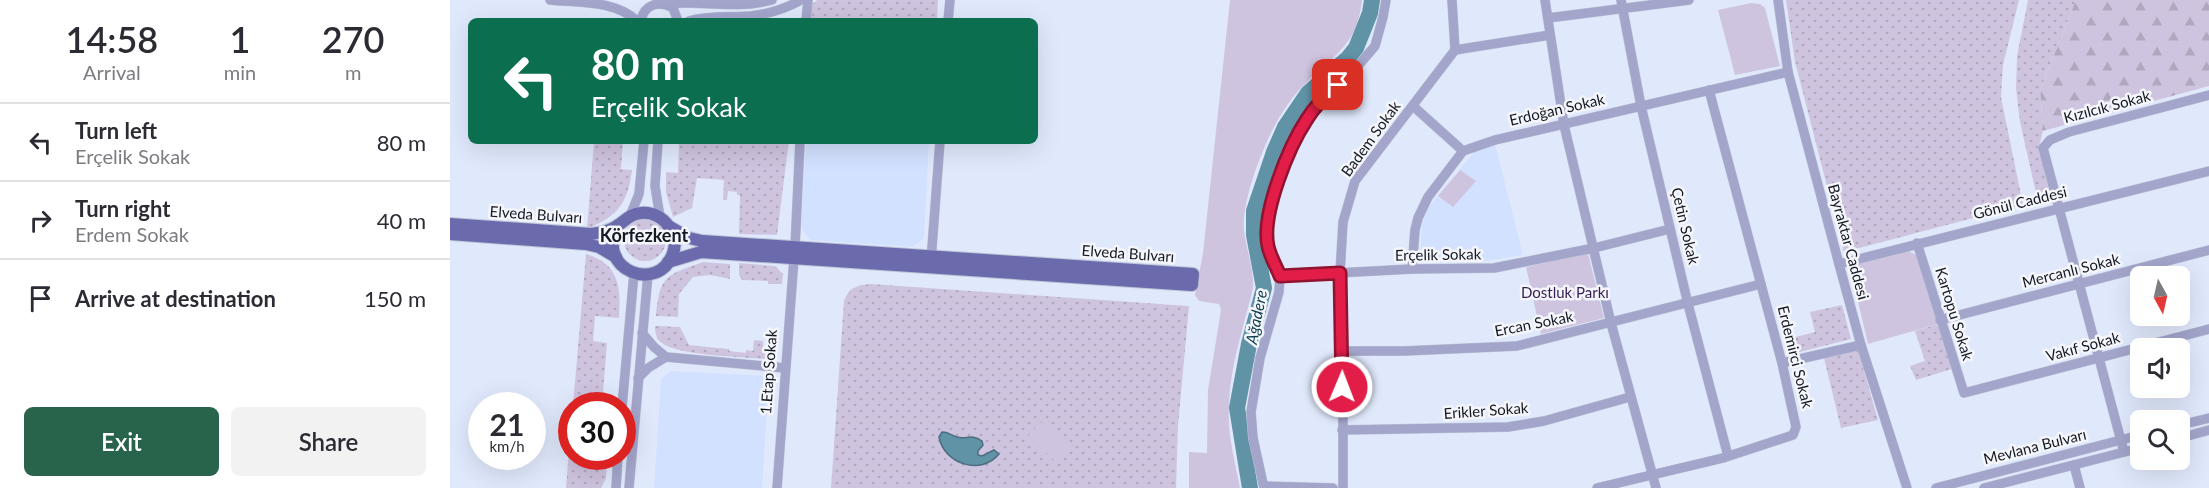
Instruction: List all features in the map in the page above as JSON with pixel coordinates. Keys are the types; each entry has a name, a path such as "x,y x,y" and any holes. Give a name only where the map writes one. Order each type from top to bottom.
{"main road":[{"path":"644,213 660,218 670,227 674,237 674,248 668,262 655,273 648,274 634,273 624,268 616,257 612,243 618,225 630,216 644,213"},
{"name":"Elveda Bulvarı","path":"450,224 576,234 602,232 618,225"},
{"name":"Elveda Bulvarı","path":"670,227 690,238 702,241 794,253"},
{"name":"Elveda Bulvarı","path":"450,234 586,244 616,257"},
{"name":"Elveda Bulvarı","path":"668,262 701,252 794,253 1193,274 1192,285 931,262"}],"street":[{"path":"550,0 606,5 634,18"},
{"path":"641,18 652,2 668,4 681,1 750,5 772,0"},
{"path":"700,18 751,16 772,12 801,0"},
{"path":"806,18 807,0"},
{"path":"948,18 950,0"},
{"path":"1333,488 1264,487 1253,438 1251,412 1263,347 1278,302 1280,276 1267,245 1269,209 1281,173 1306,119 1325,95 1351,74 1375,46 1386,0"},
{"path":"1452,0 1455,50 1550,35"},
{"path":"1545,0 1564,125 1611,323 1656,488"},
{"path":"1548,18 1622,5 1689,0"},
{"name":"Bayraktar Caddesi","path":"1778,0 1788,72 1861,345 1907,488"},
{"path":"668,4 677,13 678,18"},
{"name":"Çetin Sokak","path":"1622,5 1641,106 1688,304 1728,456"},
{"name":"Badem Sokak","path":"1343,488 1343,351 1340,273 1343,222 1355,181 1455,50"},
{"name":"Erdoğan Sokak","path":"1463,151 1496,140 1788,72"},
{"name":"Erdemirci Sokak","path":"1597,488 1728,456 1793,435 1796,427 1782,363 1709,90"},
{"name":"Kızılcık Sokak","path":"2124,452 2043,148 2050,140 2069,132 2209,95"},
{"path":"1412,269 1415,230 1421,208 1463,151 1413,106"},
{"path":"630,216 639,194 644,144"},
{"path":"658,144 655,186 660,218"},
{"name":"1.Etap Sokak","path":"777,488 800,144"},
{"path":"931,262 940,144"},
{"name":"Gönül Caddesi","path":"1839,264 2209,171"},
{"name":"Erçelik Sokak","path":"1280,276 1412,269 1494,268 1594,248 1671,229"},
{"name":"Kartopu Sokak","path":"1917,243 1964,393"},
{"name":"Mercanlı Sokak","path":"1940,320 2209,250"},
{"path":"623,392 634,273"},
{"path":"629,488 648,274"},
{"name":"Ercan Sokak","path":"1343,351 1415,351 1517,346 1761,284"},
{"name":"Vakıf Sokak","path":"1964,393 2209,329"},
{"path":"642,333 666,357 784,368"},
{"path":"1782,363 1861,345"},
{"path":"638,378 648,368 666,357"},
{"name":"Erikler Sokak","path":"1342,430 1508,428 1544,421 1630,397"},
{"path":"2190,423 2209,418"},
{"path":"2190,435 2209,430"},
{"name":"Mevlana Bulvarı","path":"1936,488 2130,438"},
{"name":"Mevlana Bulvarı","path":"1984,488 2130,450"},
{"path":"2074,465 2080,488"},
{"path":"616,488 617,470"}],"shaded area":[{"path":"806,144 929,144 924,238 913,247 810,240 801,227"},
{"path":"1495,144 1523,255 1485,261 1420,261 1422,224 1428,208 1475,151"},
{"path":"671,371 769,376 762,488 654,488 661,379"},
{"path":"942,432 960,438 975,437 982,441 983,445 978,455 982,456 994,450 999,454 983,464 964,464 955,460 942,446 939,437"}],"green space":[{"path":"817,0 938,0 937,18 811,18 811,5"},
{"path":"1230,0 1362,0 1356,28 1350,38 1337,54 1297,92 1278,119 1261,155 1248,194 1244,230 1253,288 1235,361 1229,416 1240,488 1189,488 1189,452 1207,453 1208,390 1221,310 1219,304 1199,301 1195,295 1203,253"},
{"path":"1786,0 2019,0 2003,65 2001,97 2023,205 1844,252 1795,62"},
{"path":"2028,0 2076,0 2040,90 2043,131 2039,147 2051,199 2038,202 2020,122 2016,88 2017,56"},
{"path":"2076,0 2209,0 2209,86 2043,131 2040,90"},
{"path":"1751,3 1760,4 1765,8 1780,66 1735,75 1718,10"},
{"path":"594,144 623,144 621,169 632,170 628,191 620,207 614,213 587,229"},
{"path":"679,144 789,144 777,235 739,234 740,195 737,195 737,192 728,191 727,200 723,200 724,180 697,178 692,208 673,217 666,192 666,172 678,173"},
{"path":"1460,170 1476,181 1453,207 1438,196"},
{"path":"645,219 653,220 660,225 665,232 665,248 660,255 653,260 645,261 637,260 630,255 625,248 624,240 625,232 630,225 637,220"},
{"path":"1906,250 1916,255 1938,324 1868,344 1850,268 1852,264"},
{"name":"Dostluk Parkı","path":"1588,253 1604,318 1541,334 1526,267"},
{"path":"586,254 606,264 616,278 619,318 595,316 593,341 607,343 603,392 574,392"},
{"path":"703,262 730,264 730,279 710,275 693,277 679,294 678,317 656,316 657,302 667,278"},
{"path":"739,263 775,266 783,274 782,284 742,280 739,275"},
{"path":"871,284 1189,306 1178,426 1176,488 831,488 844,301 854,288"},
{"path":"1842,305 1851,339 1788,355 1784,340 1815,332 1810,312"},
{"path":"1938,324 1952,369 1916,380 1910,366 1925,361 1915,331"},
{"path":"655,326 680,327 689,345 746,353 746,350 753,351 754,340 763,341 763,347 777,347 773,355 766,359 682,351 658,340"},
{"path":"1858,350 1878,420 1841,428 1824,358"},
{"path":"1041,422 1070,449 1056,462 1028,436"},
{"path":"567,470 606,470 606,478 601,488 566,488"}],"waterway":[{"name":"Ağadere","path":"1250,488 1237,408 1249,344 1264,288 1254,235 1254,211 1285,127 1308,93 1348,58 1356,48 1370,13 1372,0"}],"district":[{"name":"Körfezkent","path":"644,236"}],"route":[{"path":"1338,85 1325,95 1306,119 1281,173 1269,209 1267,245 1280,276 1340,273 1342,387"}]}
